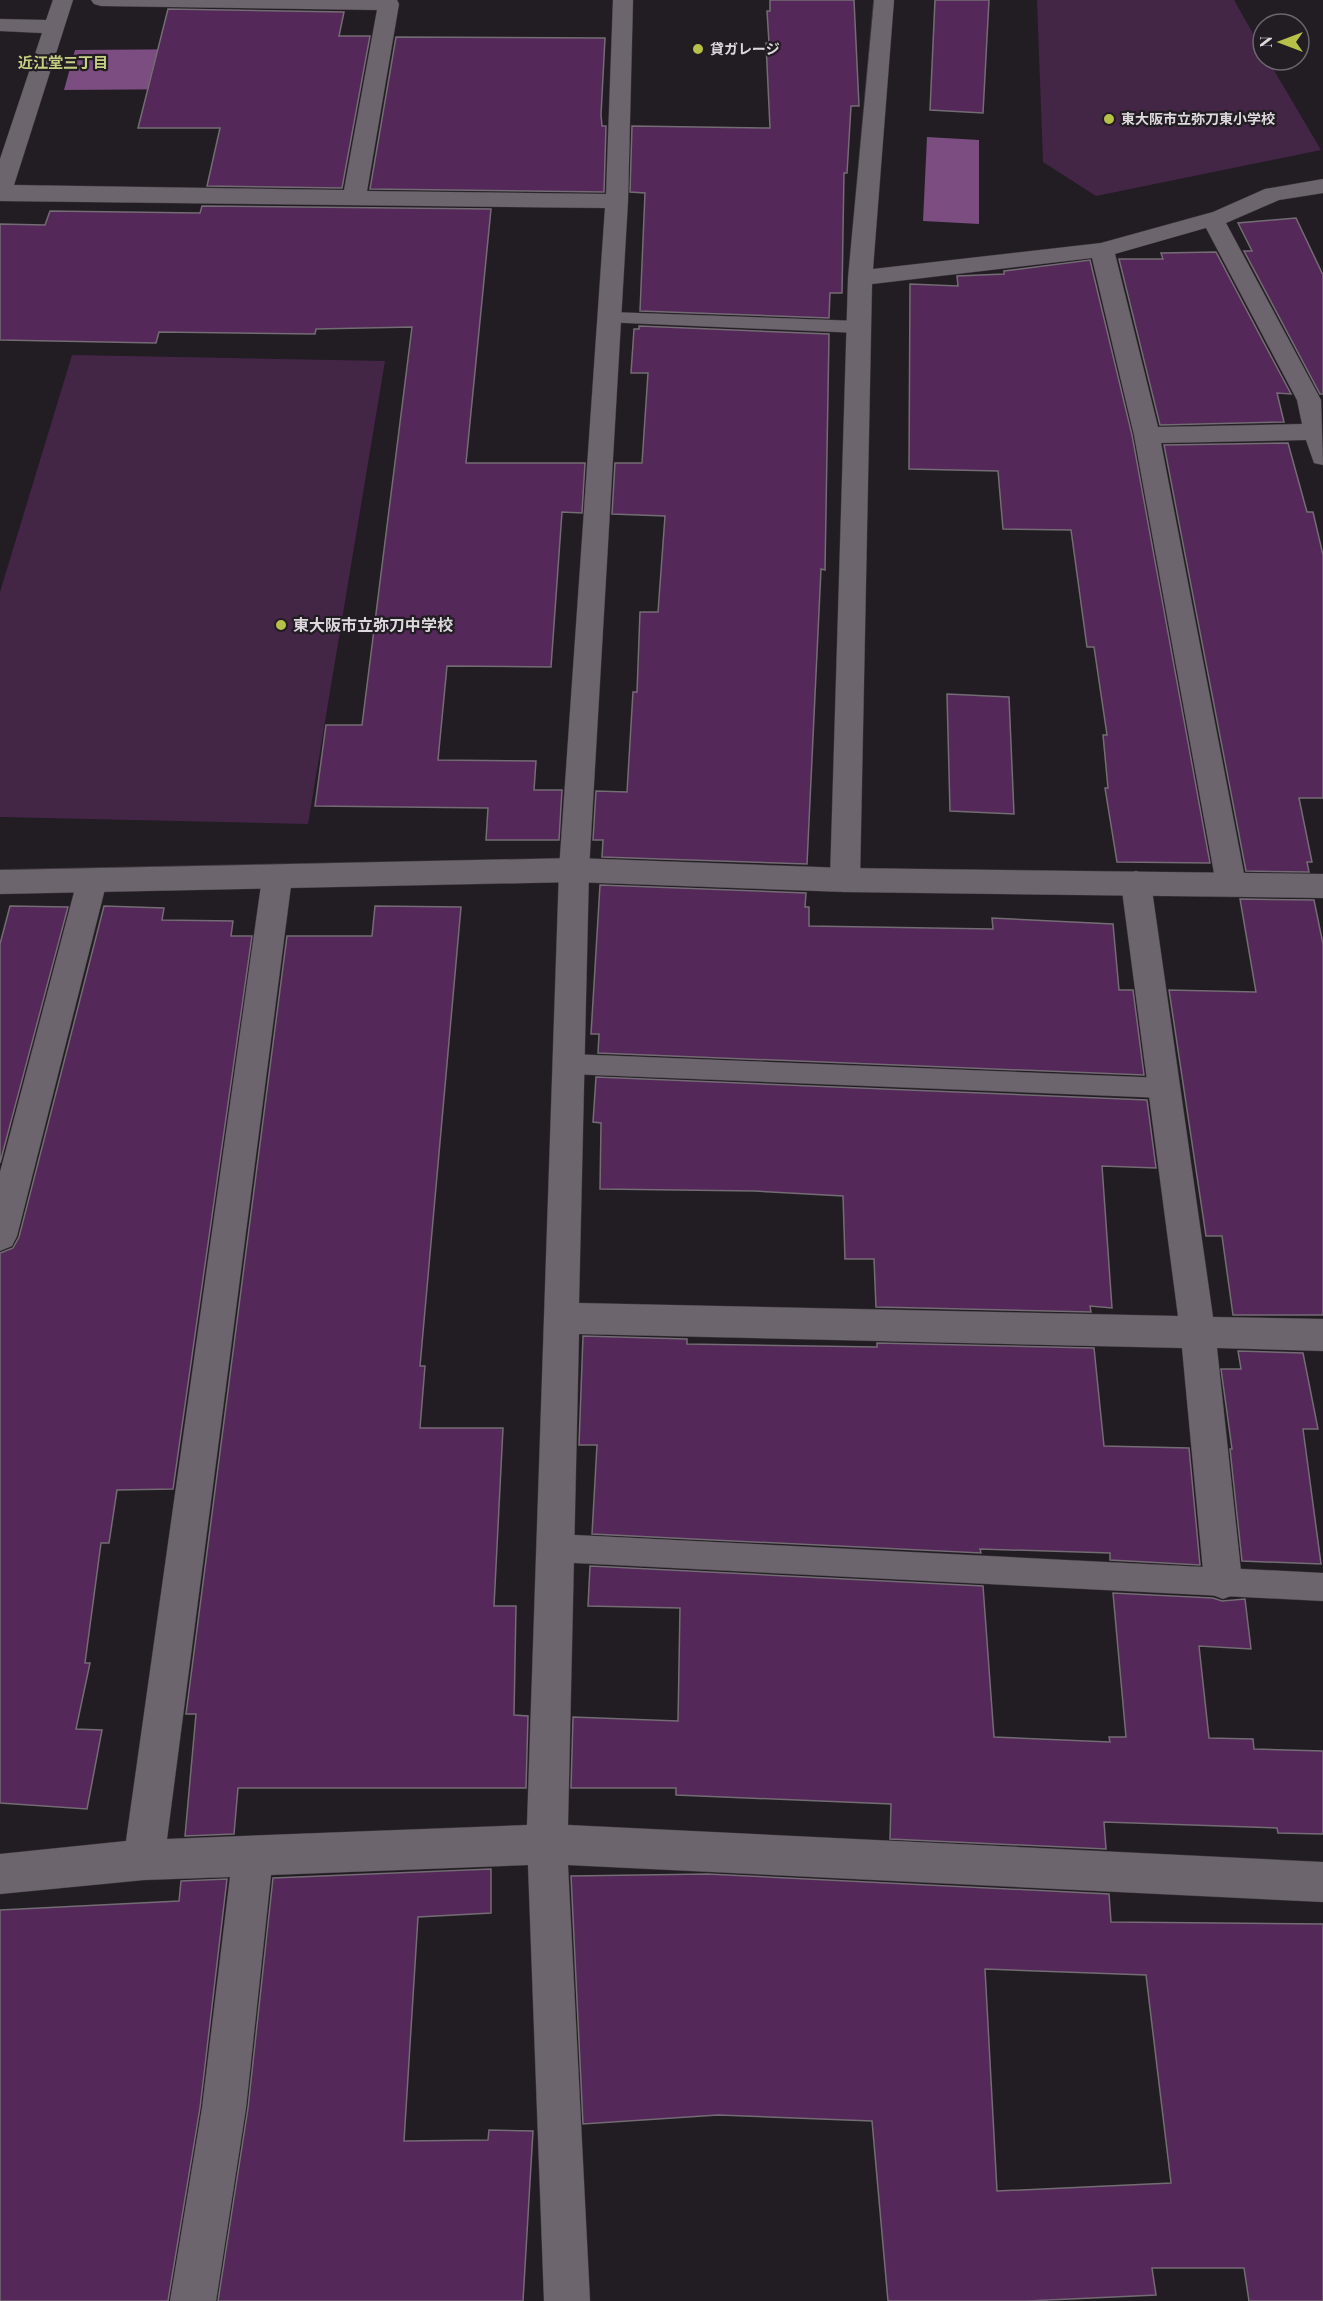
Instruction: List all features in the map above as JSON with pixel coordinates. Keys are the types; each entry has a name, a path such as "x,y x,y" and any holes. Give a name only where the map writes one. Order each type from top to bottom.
{"street":[{"path":"63,0 54,27 20,104 0,193 617,201"},
{"path":"101,0 389,4 354,197"},
{"path":"567,2301 548,1844 555,1548 574,870 617,201 623,0"},
{"path":"845,880 860,278 884,0"},
{"path":"0,26 54,27"},
{"path":"860,278 1102,250 1213,219 1273,194 1323,186"},
{"path":"1213,219 1309,400 1323,457"},
{"path":"1102,250 1147,435 1231,884"},
{"path":"1147,435 1317,432"},
{"path":"0,882 277,879 574,870 845,880 1323,886"},
{"path":"144,1860 277,879"},
{"path":"0,1236 92,881"},
{"path":"1136,883 1198,1334 1223,1581"},
{"path":"562,1318 1323,1335"},
{"path":"0,1874 144,1860 548,1844 1323,1882"},
{"path":"193,2301 224,2108 253,1856"}],"lane":[{"path":"610,318 859,327"},
{"path":"569,1064 1164,1088"},
{"path":"555,1548 1323,1587"}],"shaded area":[{"path":"1037,0 1234,0 1251,30 1251,72 1275,72 1321,150 1096,196 1043,162"},
{"path":"208,49 200,89 64,90 75,50"},
{"path":"927,137 979,140 979,224 923,221"},
{"path":"72,355 385,361 308,824 0,817 0,592"}],"building":[{"path":"770,0 854,0 859,106 851,106 847,173 844,173 842,293 830,293 829,318 640,311 645,193 630,192 632,126 770,128 766,43 769,43 767,11 770,11"},
{"path":"935,0 989,0 983,113 930,110"},
{"path":"168,9 344,12 339,36 370,36 342,188 207,186 220,128 138,128"},
{"path":"396,37 605,38 601,115 602,126 606,126 604,192 370,189"},
{"path":"202,206 491,209 466,463 585,463 582,513 562,512 551,667 447,666 438,760 536,761 534,790 562,790 559,840 486,840 488,808 315,806 326,725 362,725 412,327 316,329 315,334 159,332 156,343 0,340 0,224 45,225 50,211 200,213"},
{"path":"1296,218 1323,275 1323,394 1320,394 1244,251 1252,251 1238,223"},
{"path":"1216,252 1291,394 1277,393 1284,422 1160,425 1119,259 1163,259 1161,253"},
{"path":"1090,260 1132,435 1210,863 1117,862 1105,788 1108,788 1103,735 1107,735 1094,647 1087,647 1071,530 1003,529 998,471 909,469 910,284 958,286 957,276 1004,274 1004,271"},
{"path":"639,326 829,334 825,570 821,569 807,864 602,857 603,840 593,840 596,791 627,792 633,692 637,692 640,612 658,612 665,516 612,514 615,463 642,463 648,373 631,373 634,329 639,329"},
{"path":"1288,443 1307,512 1313,512 1323,555 1323,798 1299,798 1312,862 1307,862 1309,872 1246,871 1164,445"},
{"path":"947,694 1009,697 1014,814 950,811"},
{"path":"600,885 806,893 805,907 809,907 809,926 993,929 992,918 1113,924 1119,990 1133,990 1144,1075 598,1053 599,1034 591,1034"},
{"path":"1240,899 1314,900 1323,944 1323,1315 1233,1315 1222,1236 1206,1236 1169,990 1256,992"},
{"path":"10,906 68,907 0,1163 0,944"},
{"path":"104,906 164,908 162,920 233,921 231,936 252,936 173,1489 117,1490 109,1543 101,1543 85,1663 90,1663 76,1729 102,1730 87,1809 0,1803 0,1253 13,1248 19,1237"},
{"path":"375,906 461,907 420,1366 425,1366 420,1428 503,1428 494,1606 516,1606 514,1715 528,1716 526,1788 238,1788 234,1834 185,1836 196,1714 186,1714 287,936 372,936"},
{"path":"596,1077 1147,1100 1156,1168 1102,1166 1112,1308 1090,1306 1091,1312 876,1307 874,1259 845,1259 843,1196 755,1191 600,1189 601,1123 593,1122"},
{"path":"583,1336 687,1339 687,1344 877,1347 877,1343 1094,1348 1104,1446 1189,1448 1200,1565 1110,1560 1110,1553 980,1549 981,1553 592,1534 597,1445 579,1445"},
{"path":"1238,1351 1303,1353 1318,1429 1303,1429 1321,1564 1242,1561 1230,1449 1232,1449 1221,1369 1241,1369"},
{"path":"590,1566 983,1586 994,1737 1110,1742 1109,1737 1126,1737 1113,1593 1213,1598 1222,1601 1245,1599 1251,1649 1199,1646 1209,1738 1253,1739 1254,1749 1323,1751 1323,1834 1278,1833 1277,1828 1104,1822 1106,1849 890,1839 891,1804 676,1795 676,1788 571,1788 573,1717 678,1721 680,1608 588,1606"},
{"path":"491,1869 491,1913 418,1917 404,2141 488,2140 489,2130 533,2131 523,2301 218,2301 248,2108 273,1878"},
{"path":"707,1874 1109,1894 1111,1922 1323,1924 1323,2301 1249,2301 1244,2268 1152,2268 1156,2295 1027,2301 888,2301 872,2121 718,2115 583,2124 571,1876","holes":["985,1969 1146,1975 1171,2183 997,2191"]},
{"path":"227,1879 200,2108 168,2301 0,2301 0,1910 179,1901 181,1881"}],"place":[{"name":"貸ガレージ","path":"698,49"},
{"name":"東大阪市立弥刀東小学校","path":"1109,119"},
{"name":"東大阪市立弥刀中学校","path":"281,625"}],"district":[{"name":"近江堂三丁目","path":"63,63"}]}
